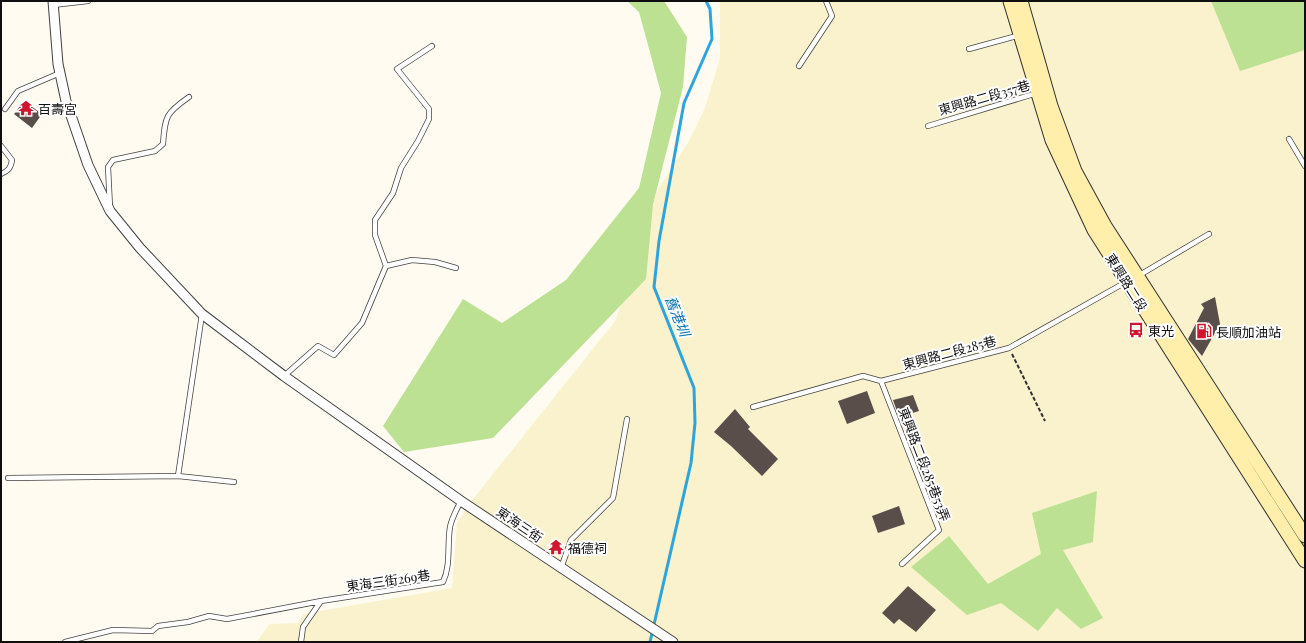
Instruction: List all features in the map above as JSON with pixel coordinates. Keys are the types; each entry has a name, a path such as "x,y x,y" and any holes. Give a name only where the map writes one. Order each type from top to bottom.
{"main road":[{"name":"東興路二段","path":"1010,1 1025,33"},
{"name":"東興路二段","path":"1021,1 1025,33 1042,92 1075,170 1132,279 1204,391 1305,560"},
{"name":"東興路二段","path":"1204,391 1305,536"}],"street":[{"name":"東海三街","path":"53,3 60,73 66,101 88,165 110,211 140,248 202,314 284,376 461,501 673,642"}],"lane":[{"path":"53,3 88,1"},
{"path":"799,66 832,16 826,1"},
{"path":"969,49 1025,33"},
{"path":"284,376 318,346 334,355 362,322 386,266 375,235 375,220 393,193 401,168 418,141 430,114 429,109 397,69 432,46"},
{"path":"5,109 18,91 60,73"},
{"name":"東興路二段357巷","path":"928,126 1042,92"},
{"path":"110,211 108,167 113,160 155,151 163,144 165,121 169,114 173,108 189,97"},
{"path":"1289,139 1305,166"},
{"path":"1,146 12,160 8,172 1,174"},
{"name":"東興路二段285巷","path":"752,407 863,376 881,381 1009,348 1209,234"},
{"path":"386,266 412,260 435,262 456,268"},
{"path":"178,476 202,314"},
{"name":"東興路二段285巷53弄","path":"881,381 939,530 902,564"},
{"path":"561,568 571,540 613,498 627,419"},
{"path":"8,478 178,476 234,482"},
{"name":"東海三街269巷","path":"320,601 443,582 447,574 450,528 453,517 461,501"},
{"path":"65,642 114,630 152,631 158,626 188,622 209,616 227,619 320,601"},
{"path":"301,642 303,627 320,601"}],"path":[{"path":"1009,348 1045,421"}],"shaded area":[{"path":"720,1 1305,1 1305,642 256,642 270,624 299,623 303,614 452,588 457,523 473,499 616,320 643,213 689,141 705,108 720,58"}],"green space":[{"path":"627,1 664,1 687,37 683,87 653,204 646,279 493,438 404,452 383,426 463,299 502,323 566,280 639,188 661,93 639,12"},
{"path":"1211,1 1305,1 1305,50 1240,71"},
{"path":"1097,491 1093,542 1063,550 1103,618 1081,629 1057,608 1038,631 1001,603 967,615 911,567 949,536 988,584 1041,554 1032,513"}],"building":[{"name":"百壽宮","path":"24,101 42,114 32,128 14,114"},
{"name":"長順加油站","path":"1215,297 1220,324 1202,356 1188,339 1204,308 1201,304"},
{"path":"867,391 875,413 847,424 838,401"},
{"path":"913,395 919,411 899,417 893,400"},
{"path":"735,409 750,427 748,429 778,459 762,476 714,432"},
{"path":"899,506 905,524 878,533 872,516"},
{"name":"福德祠","path":"554,540 562,544 558,554 550,551"},
{"path":"908,586 936,610 916,632 899,619 894,624 882,613"}],"waterway":[{"name":"舊港圳","path":"650,642 691,463 695,423 694,388 654,287 659,241 684,103 712,39 710,9 706,1"}],"place":[{"name":"百壽宮","path":"26,108"},
{"name":"東光","path":"1136,330"},
{"name":"長順加油站","path":"1204,331"},
{"name":"福德祠","path":"556,547"}]}
